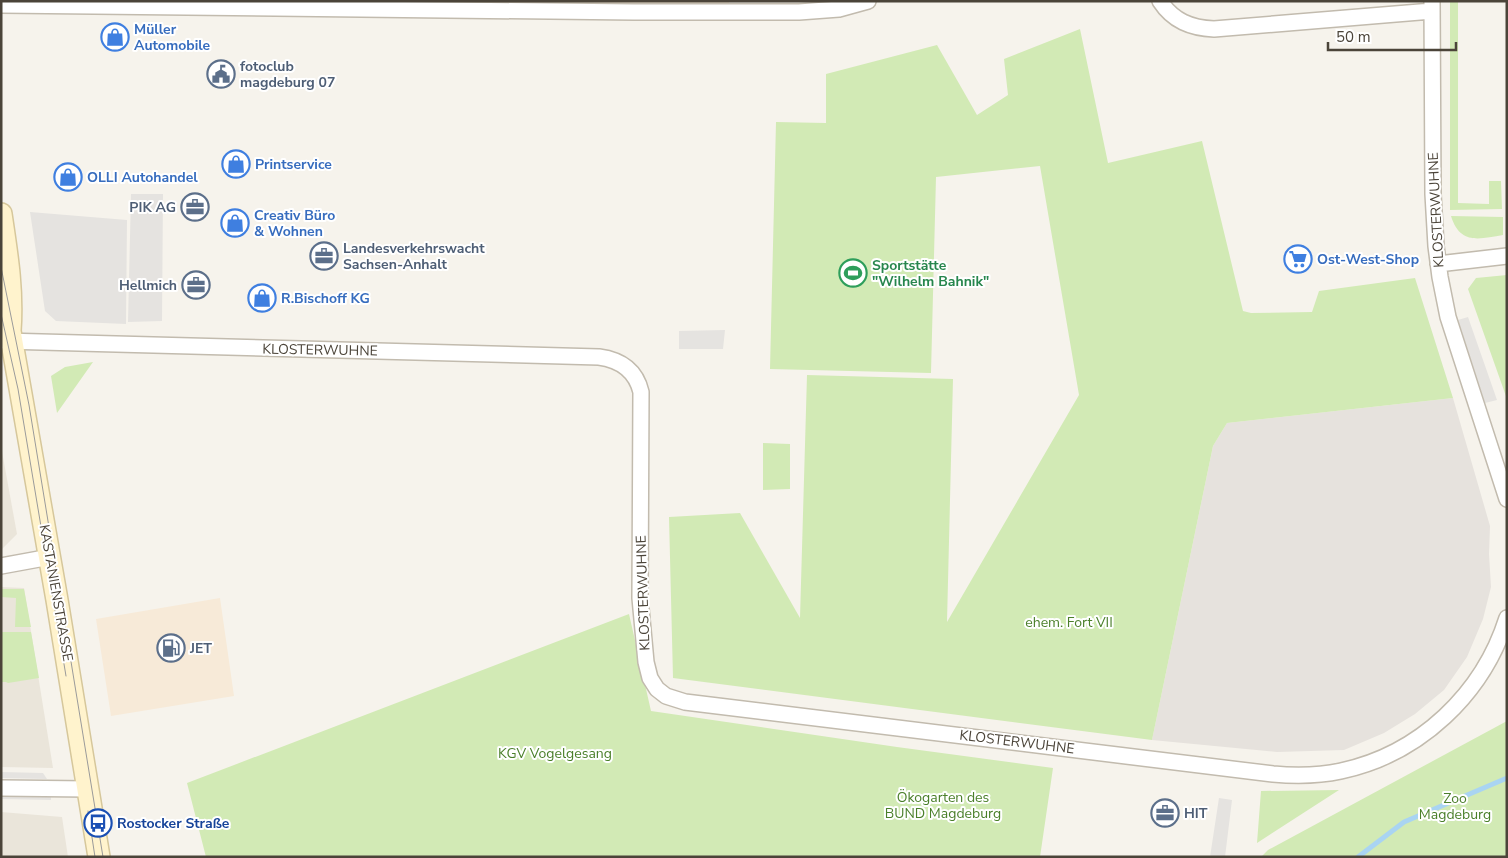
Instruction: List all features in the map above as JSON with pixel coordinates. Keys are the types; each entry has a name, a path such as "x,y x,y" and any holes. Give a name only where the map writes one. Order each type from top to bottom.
{"main road":[{"name":"KASTANIENSTRASSE","path":"1,214 12,305 6,333 22,388 99,857"}],"street":[{"path":"1,5 806,12 839,9 868,1"},
{"path":"1160,1 1169,13 1184,23 1206,29 1310,22 1432,6"},
{"name":"KLOSTERWUHNE","path":"1432,6 1432,194 1438,264 1448,317 1507,499"},
{"path":"1438,264 1507,256"},
{"name":"KLOSTERWUHNE","path":"6,333 600,357 620,363 629,369 636,378 641,392 640,598 646,662 652,683 660,692 670,698 686,702 1272,774 1323,774 1358,767 1388,755 1415,740 1443,718 1464,696 1483,671 1502,634 1507,618"},
{"path":"1,566 50,557"},
{"path":"1,788 88,789"}],"shaded area":[{"path":"339,1 729,1 729,6"},
{"path":"131,194 163,194 162,321 128,322"},
{"path":"30,212 127,220 126,324 56,321 45,311"},
{"path":"1468,317 1497,400 1485,403 1458,320"},
{"path":"725,330 723,349 679,349 679,331"},
{"path":"1453,398 1490,526 1491,587 1483,619 1467,657 1444,690 1415,714 1384,733 1344,750 1277,752 1152,740 1213,446 1227,423"},
{"path":"1,446 17,534 2,549 1,549"},
{"path":"1,587 24,588 53,768 1,767"},
{"path":"220,598 234,696 111,716 96,619"},
{"path":"1,772 43,773 47,779 1,778"},
{"path":"1,794 51,795 51,800 1,799"},
{"path":"1219,798 1232,800 1225,857 1210,857"},
{"path":"1,812 62,817 68,857 1,857"}],"green space":[{"path":"1450,1 1458,1 1458,203 1489,204 1489,181 1501,181 1502,209 1450,210"},
{"name":"ehem. Fort VII","path":"1080,29 1108,163 1202,141 1243,311 1251,313 1312,312 1319,291 1415,278 1453,398 1227,423 1213,446 1152,740 673,678 669,517 740,513 800,618 807,375 953,379 947,622 1079,395 1040,166 936,177 931,373 770,369 776,122 826,123 826,74 937,45 977,115 1008,95 1004,59"},
{"path":"1451,216 1503,217 1503,235 1486,238 1465,236 1455,225"},
{"path":"1507,275 1507,399 1468,289 1476,278"},
{"path":"93,362 57,413 51,376 65,367"},
{"path":"763,443 790,444 790,489 763,490"},
{"path":"1,589 24,589 31,627 15,627 16,598 1,597"},
{"name":"KGV Vogelgesang","path":"629,614 651,711 1053,768 1040,857 206,857 187,783"},
{"path":"1,632 31,632 39,678 8,683 1,682"},
{"name":"Zoo Magdeburg","path":"1507,721 1507,857 1261,857 1268,850"},
{"path":"1339,790 1257,843 1261,791"}],"waterway":[{"path":"1358,857 1404,822 1507,778"}],"tram line":[{"path":"1,267 29,405 103,857"},
{"path":"1,314 18,389 66,676"},
{"path":"88,811 95,857"}],"place":[{"name":"Müller Automobile","path":"115,37"},
{"name":"fotoclub magdeburg 07","path":"221,74"},
{"name":"Printservice","path":"236,164"},
{"name":"OLLI Autohandel","path":"68,177"},
{"name":"PIK AG","path":"195,207"},
{"name":"Creativ Büro & Wohnen","path":"235,223"},
{"name":"Landesverkehrswacht Sachsen-Anhalt","path":"324,256"},
{"name":"Ost-West-Shop","path":"1298,259"},
{"name":"Sportstätte \"Wilhelm Bahnik\"","path":"853,273"},
{"name":"Hellmich","path":"196,285"},
{"name":"R.Bischoff KG","path":"262,298"},
{"name":"JET","path":"171,648"},
{"name":"HIT","path":"1165,813"},
{"name":"Rostocker Straße","path":"98,823"}],"park label":[{"name":"Ökogarten des BUND Magdeburg","path":"943,806"}]}
